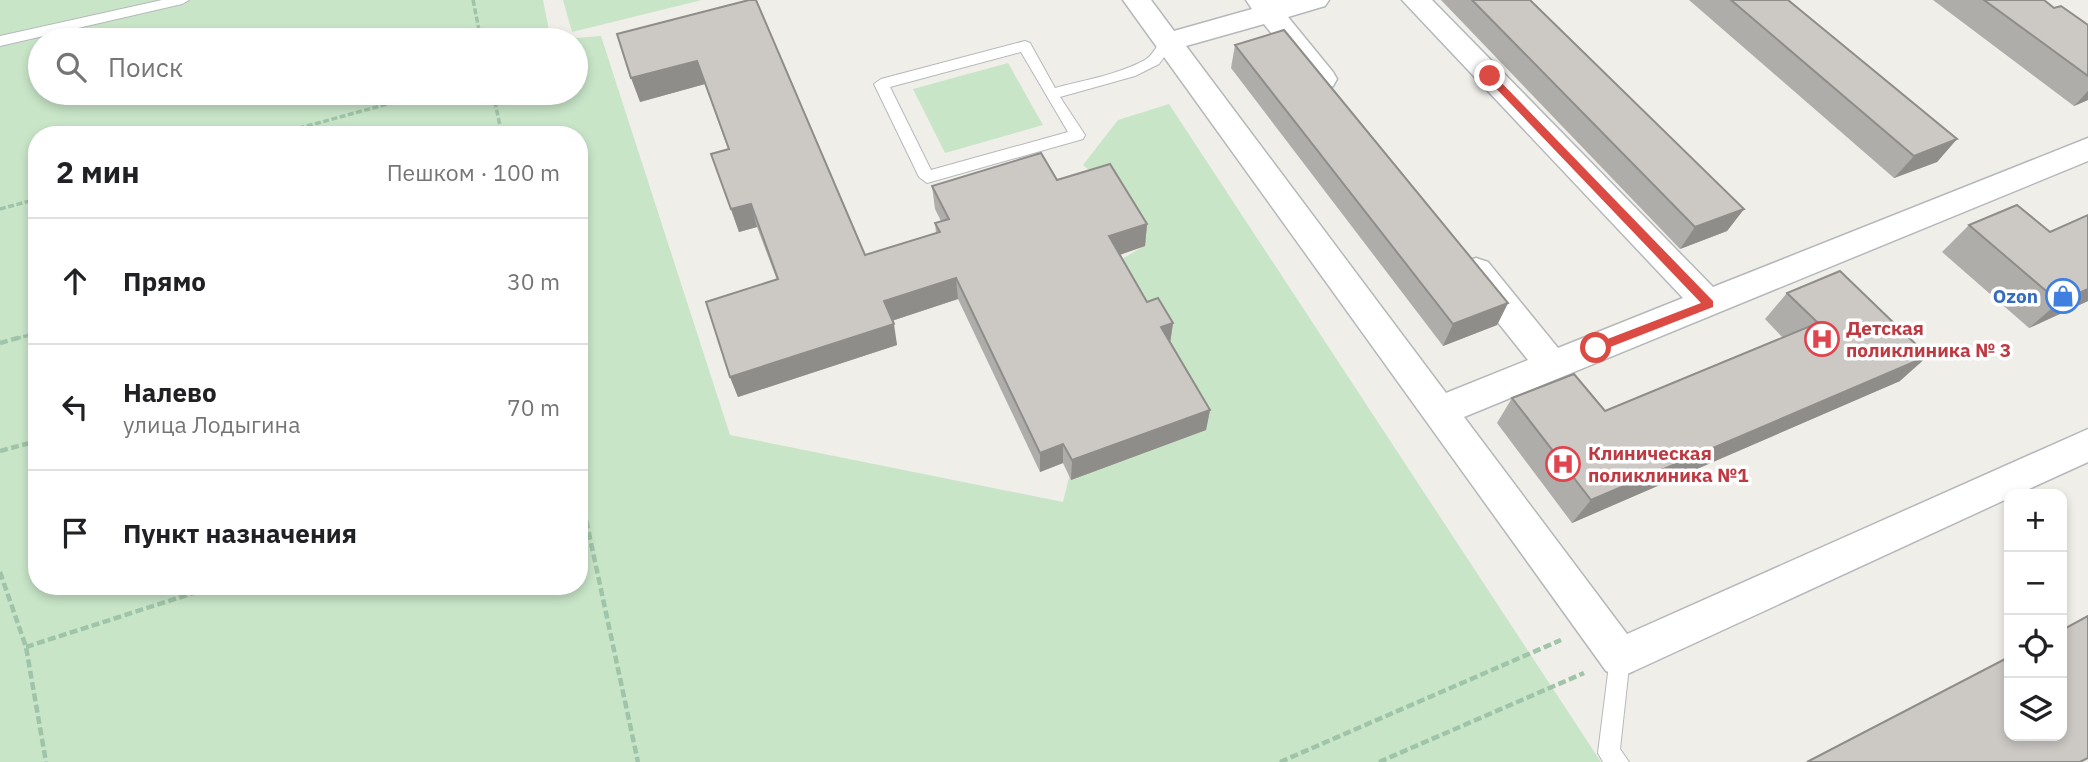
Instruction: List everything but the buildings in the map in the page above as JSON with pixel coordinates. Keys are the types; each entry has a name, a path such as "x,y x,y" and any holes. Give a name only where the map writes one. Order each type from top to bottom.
{"street":[{"path":"1138,0 1620,657 2088,445"},
{"path":"1168,42 1265,6 1315,0"},
{"path":"1416,0 1709,304"},
{"path":"1265,6 1338,98"},
{"path":"1440,411 2088,149"},
{"path":"1458,248 1552,366"}],"lane":[{"path":"58,28 182,0"},
{"path":"0,41 28,35"},
{"path":"1051,94 1130,73 1154,61 1168,42"},
{"path":"1025,46 1051,94 1078,135 927,177 881,84 1025,46"},
{"path":"1618,762 1609,753 1620,657"}],"path":[{"path":"472,0 478,28"},
{"path":"307,126 384,105"},
{"path":"496,105 500,126"},
{"path":"0,209 28,201"},
{"path":"0,343 28,335"},
{"path":"0,451 28,443"},
{"path":"588,528 638,762"},
{"path":"0,572 26,647 46,762"},
{"path":"26,647 187,595"},
{"path":"1280,762 1597,625"},
{"path":"1379,762 1620,657"}],"green space":[{"path":"0,0 543,0 549,28 28,28 28,105 588,105 588,37 601,36 730,435 1063,502 1122,259 1144,246 1108,186 1083,165 1118,120 1169,104 1601,762 0,762"},
{"path":"563,0 702,0 588,28 571,28"},
{"path":"1008,63 1043,125 945,153 913,89"}],"place":[{"name":"Ozon","path":"2063,296"},
{"name":"Детская поликлиника № 3","path":"1822,339"},
{"name":"Клиническая поликлиника №1","path":"1563,464"}],"route":[{"path":"1490,76 1709,304 1596,348"}]}
